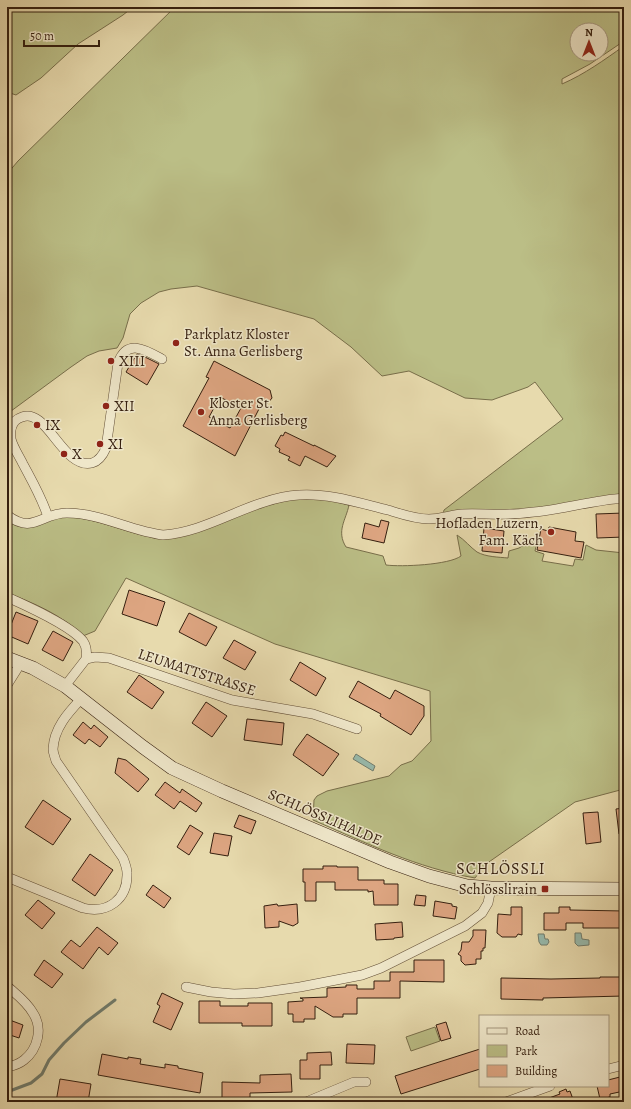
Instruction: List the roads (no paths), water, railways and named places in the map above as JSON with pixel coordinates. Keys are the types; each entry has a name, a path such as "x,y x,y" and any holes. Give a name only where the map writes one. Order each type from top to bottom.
{"main road":[{"name":"SCHLÖSSLIHALDE","path":"13,660 65,686 172,768 218,790 390,862 423,874 467,886 492,888 624,889"}],"street":[{"path":"48,517 44,504 17,454 11,438 12,425 16,420 32,415 38,419 64,449 77,461 88,464 94,463 103,455 106,448 118,363 122,353 134,347 144,349 162,358"},
{"path":"7,515 20,523 27,524 60,513 71,513 163,535 173,535 188,531 264,502 300,495 321,495 354,501 417,518 430,519 462,514 518,514 545,511 605,499 624,498"},
{"path":"7,598 36,610 79,637 86,648 86,659 65,686"},
{"name":"LEUMATTSTRASSE","path":"86,659 95,657 109,658 232,700 313,714 357,728"},
{"path":"7,685 17,669 13,660"},
{"path":"7,877 83,908 93,910 103,909 112,905 122,895 127,884 127,872 123,858 56,761 53,749 57,731 65,717 81,699"},
{"path":"186,987 211,992 234,994 258,993 300,987 362,975 381,968 465,926 482,913 488,903 492,888"},
{"path":"7,986 33,1012 38,1022 39,1031 35,1047 31,1054 24,1061 7,1067"},
{"path":"609,1069 624,1065"},
{"path":"306,1102 354,1082 366,1082"},
{"path":"506,1102 547,1087"}],"waterway":[{"path":"7,1092 31,1083 42,1074 49,1060 64,1043 86,1022 115,1000"}],"place":[{"name":"Parkplatz Kloster St. Anna Gerlisberg","path":"176,343"},
{"name":"XIII","path":"111,361"},
{"name":"XII","path":"106,406"},
{"name":"Kloster St. Anna Gerlisberg","path":"201,412"},
{"name":"IX","path":"37,425"},
{"name":"XI","path":"100,444"},
{"name":"X","path":"64,454"},
{"name":"Hofladen Luzern, Fam. Käch","path":"551,532"},
{"name":"Schlösslirain","path":"545,889"}],"district":[{"name":"SCHLÖSSLI","path":"501,868"}]}
